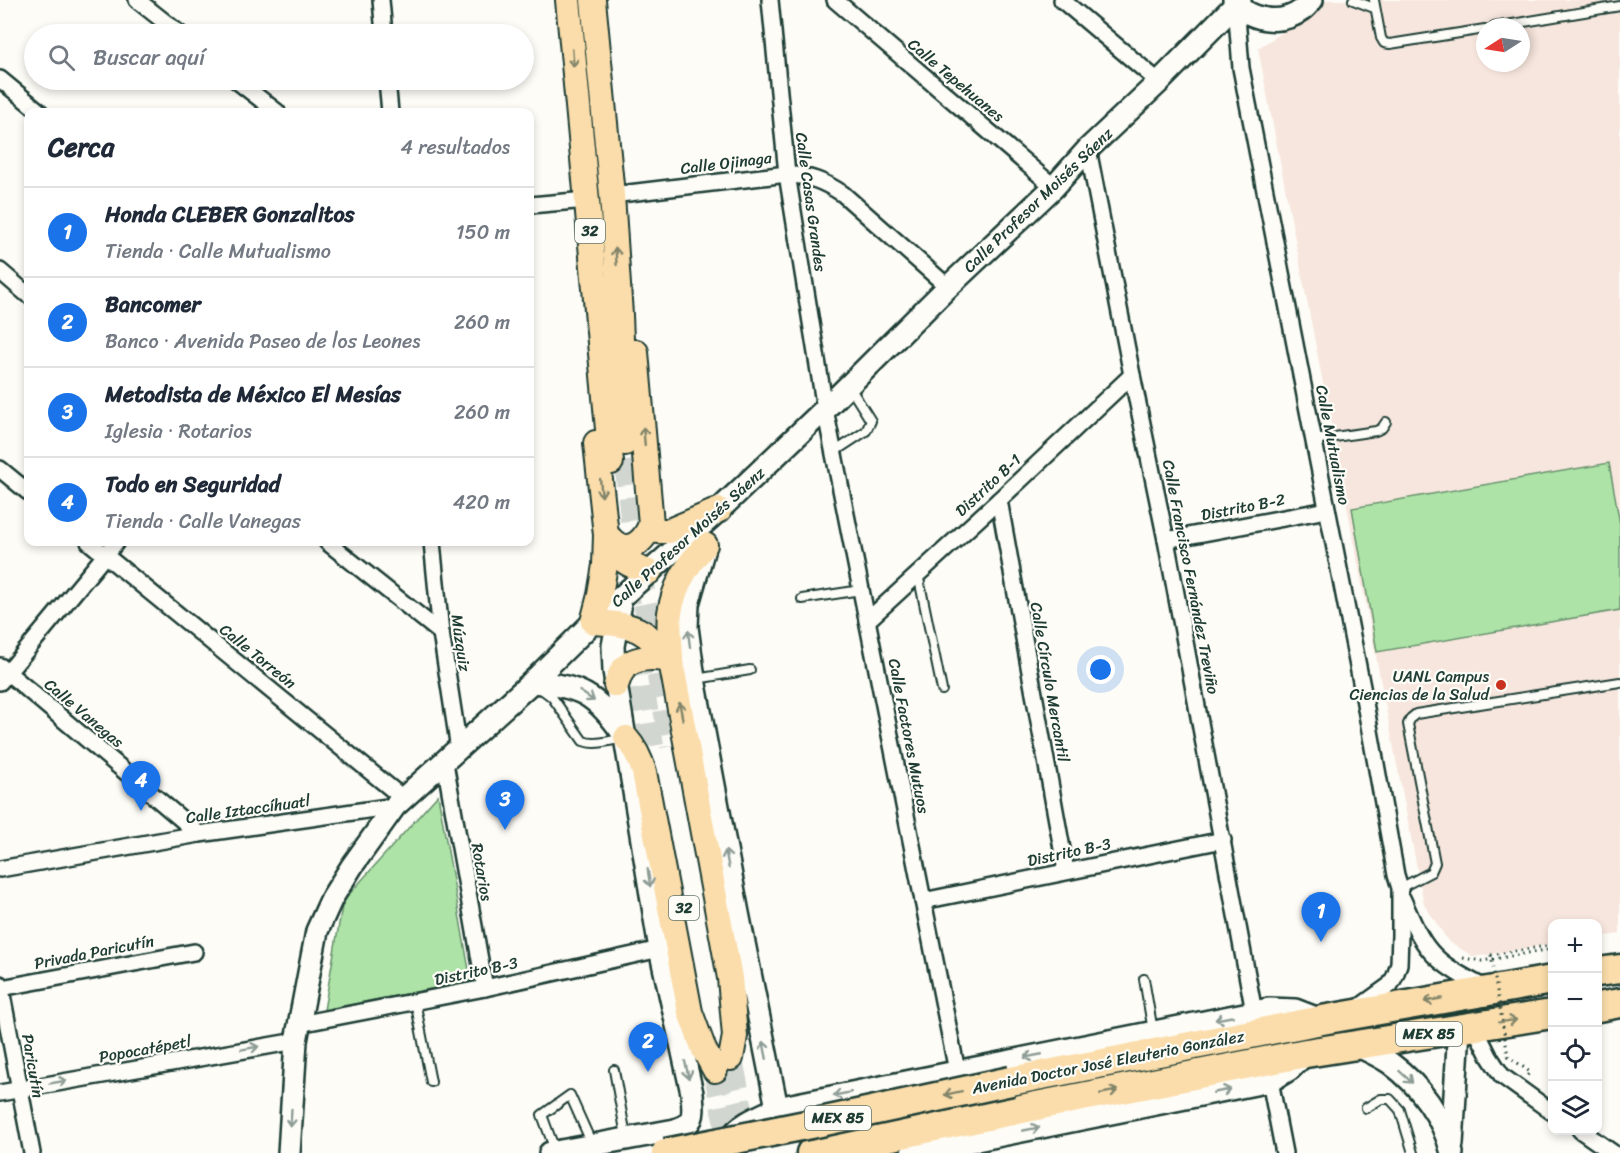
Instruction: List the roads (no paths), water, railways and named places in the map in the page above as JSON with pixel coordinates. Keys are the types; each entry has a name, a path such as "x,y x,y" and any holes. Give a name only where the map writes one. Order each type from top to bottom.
{"highway":[{"path":"1602,971 1620,969"},
{"name":"Avenida Doctor José Eleuterio González","path":"666,1153 1011,1081 1336,1017 1548,981"},
{"path":"1602,1006 1620,1003"},
{"name":"Avenida Doctor José Eleuterio González","path":"811,1153 1306,1053 1548,1015"}],"main road":[{"name":"32","path":"568,0 586,200 618,461 620,315 612,195 593,0"},
{"path":"594,264 583,295 584,327 606,535 602,585 592,622 616,623 643,631 657,642 671,661"},
{"path":"606,535 618,545 628,547 645,538 651,524 638,363 633,334 620,315"},
{"path":"651,524 658,531 669,531 719,510"},
{"path":"606,535 617,555 630,565 649,572"},
{"path":"626,738 634,748 644,772 690,1012 704,1050 726,1065 735,1036 730,978 671,661 670,614 677,585 690,562 705,545"},
{"path":"616,685 622,670 642,658 671,661"},
{"name":"32","path":"662,746 704,925 726,1065"}],"street":[{"path":"137,0 167,24"},
{"path":"381,0 383,24"},
{"name":"Calle Casas Grandes","path":"770,0 787,174 825,409"},
{"name":"Calle Tepehuanes","path":"835,0 1054,187"},
{"path":"1062,0 1159,82"},
{"path":"1236,1 1250,14 1263,19 1277,20 1290,17 1303,10 1312,0"},
{"name":"Calle Profesor Moisés Sáenz","path":"289,1153 297,1032 317,931 332,898 352,866 399,802 532,682 592,622 719,510 825,409 948,287 1054,187 1088,149 1159,82 1236,1"},
{"name":"Calle Mutualismo","path":"1236,1 1241,68 1363,692 1396,875 1416,928 1434,955 1489,990"},
{"path":"0,79 35,108"},
{"path":"249,90 272,108"},
{"path":"388,90 390,108"},
{"name":"Calle Francisco Fernández Treviño","path":"1088,149 1166,540 1254,1012"},
{"name":"Calle Ojinaga","path":"612,195 787,174 810,177 827,183 843,194 948,287"},
{"path":"534,205 586,200"},
{"path":"0,271 24,292"},
{"name":"Distrito B-1","path":"867,621 1132,375"},
{"name":"Calle Factores Mutuos","path":"825,409 957,1071"},
{"path":"0,469 24,489"},
{"name":"Calle Círculo Mercantil","path":"999,500 1066,871"},
{"path":"719,510 705,545 688,604 687,627 695,688 777,1108"},
{"name":"Distrito B-2","path":"1166,540 1327,510"},
{"name":"Calle Torreón","path":"94,546 399,802"},
{"path":"3,673 113,546"},
{"path":"332,546 441,633"},
{"name":"Múzquiz","path":"432,546 452,756"},
{"path":"553,1152 592,1145 624,1146 685,1127 691,1120 693,1110 692,1093 660,950 614,671 613,646 616,623 624,596"},
{"path":"671,661 695,688"},
{"name":"Calle Vanegas","path":"3,673 199,834"},
{"path":"532,682 559,685 583,692 612,718 626,738"},
{"name":"Rotarios","path":"452,756 485,988"},
{"name":"Calle Iztaccíhuatl","path":"0,869 399,802"},
{"name":"Distrito B-3","path":"923,901 1223,840"},
{"name":"Calle Mutualismo","path":"1336,1017 1390,985 1395,976 1400,954 1400,890"},
{"name":"Distrito B-3","path":"297,1032 415,1001 660,950"},
{"name":"Privada Paricutín","path":"0,986 194,952"},
{"name":"Paricutín","path":"0,986 32,1153"},
{"path":"724,1153 733,1133 753,1119 777,1108 1269,1009 1295,1010 1336,1017"},
{"path":"1467,1028 1502,1076 1548,1109"},
{"path":"1451,1152 1467,1028"},
{"name":"Popocatépetl","path":"0,1093 297,1032"},
{"path":"1357,1045 1390,1063 1417,1088 1439,1118 1451,1152"},
{"path":"912,1153 946,1150 1270,1081 1290,1069 1306,1053"},
{"path":"1270,1081 1284,1153"},
{"path":"1586,1135 1613,1153"}],"lane":[{"path":"1353,0 1374,4 1384,43 1390,44 1476,30"},
{"path":"1530,21 1620,6"},
{"path":"834,452 866,431 871,421 848,386"},
{"path":"1314,440 1376,431 1386,422"},
{"path":"918,574 942,690"},
{"path":"802,599 861,590"},
{"path":"695,688 750,670"},
{"path":"532,682 552,697 583,741 589,744 626,738"},
{"path":"1400,890 1431,872 1435,863 1408,724 1411,718 1416,714 1620,682"},
{"path":"1144,979 1153,1032"},
{"path":"415,1001 431,1082"},
{"path":"614,1070 624,1146"},
{"path":"553,1152 542,1115 570,1095 592,1145"},
{"path":"1365,1108 1381,1099 1389,1099 1400,1110 1413,1153"}],"tunnel":[{"path":"626,461 636,554 672,746"},
{"path":"625,581 652,746"},
{"path":"732,1065 750,1153"},
{"path":"715,1070 732,1153"}],"place":[{"name":"UANL Campus Ciencias de la Salud","path":"1501,685"},
{"name":"Todo en Seguridad","path":"141,811"},
{"name":"Metodista de México El Mesías","path":"505,830"},
{"name":"Honda CLEBER Gonzalitos","path":"1321,942"},
{"name":"Bancomer","path":"648,1072"}]}
